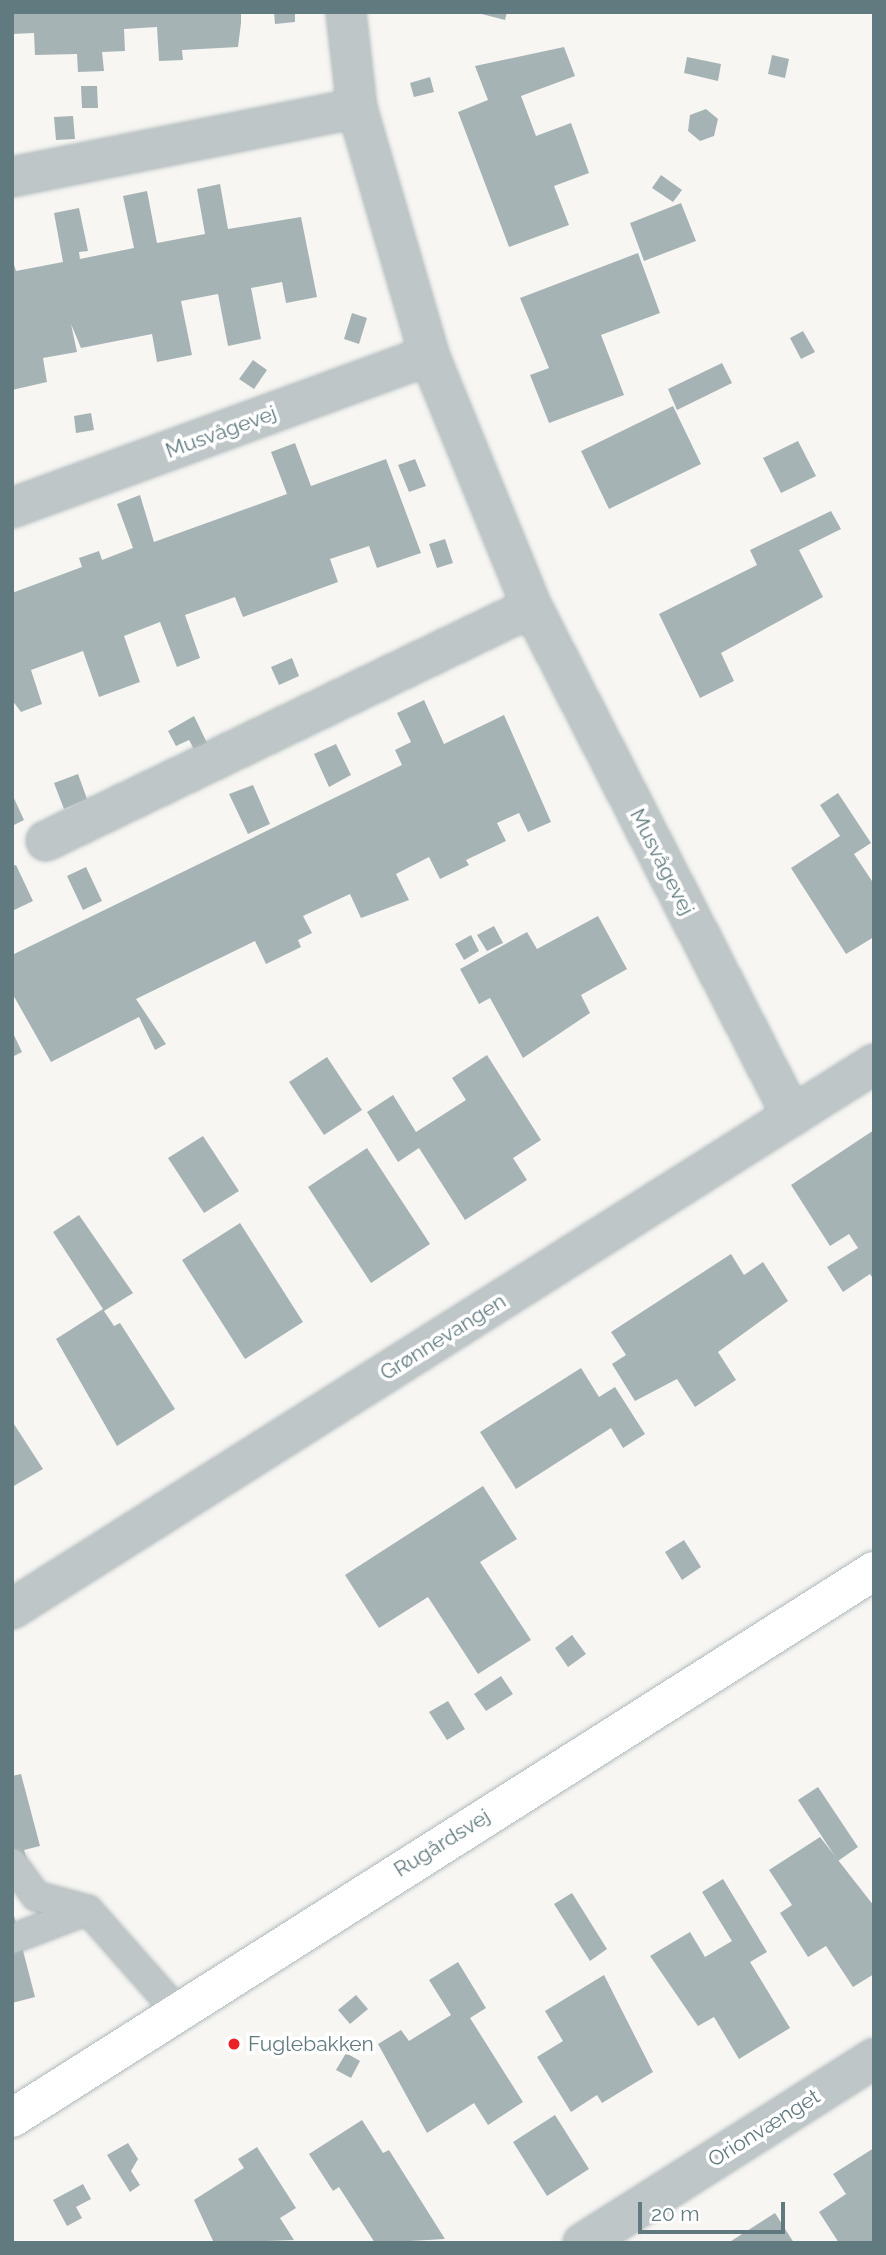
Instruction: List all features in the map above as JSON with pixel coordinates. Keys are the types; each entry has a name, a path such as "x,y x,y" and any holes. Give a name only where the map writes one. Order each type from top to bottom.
{"main road":[{"name":"Rugårdsvej","path":"12,2118 874,1571"}],"street":[{"name":"Musvågevej","path":"346,12 357,108 429,355 532,607 792,1116"},
{"path":"12,177 357,108"},
{"name":"Musvågevej","path":"12,508 429,355"},
{"path":"46,841 532,607"},
{"name":"Grønnevangen","path":"12,1609 874,1064"},
{"name":"Orionvænget","path":"583,2243 874,2058"}],"lane":[{"path":"12,1863 36,1896 88,1910 177,2011"},
{"path":"12,1939 88,1910"}],"building":[{"path":"12,12 241,12 241,23 238,47 182,50 183,60 159,61 157,27 124,29 125,51 102,52 104,71 78,72 77,54 35,55 34,33 12,34"},
{"path":"274,12 295,12 295,22 275,24"},
{"path":"474,12 507,12 505,20"},
{"path":"564,47 575,76 521,96 536,136 571,123 589,173 554,186 569,225 509,247 458,112 488,100 475,66"},
{"path":"772,55 789,59 785,78 768,74"},
{"path":"687,57 721,64 718,81 684,73"},
{"path":"430,77 434,92 414,97 410,83"},
{"path":"81,86 97,86 98,108 82,108"},
{"path":"706,109 718,119 714,136 700,141 688,131 690,115"},
{"path":"73,116 75,139 56,140 54,117"},
{"path":"661,175 682,190 673,202 652,188"},
{"path":"220,184 228,229 301,217 317,297 286,303 282,282 251,288 261,339 228,346 218,294 181,301 192,355 157,362 152,334 81,348 71,324 77,352 43,358 47,382 12,390 12,258 16,271 63,262 54,213 79,208 88,251 79,252 80,259 134,248 123,196 147,191 157,243 205,234 197,189"},
{"path":"681,203 696,241 644,261 630,223"},
{"path":"638,253 660,313 601,335 624,395 549,423 530,375 549,368 520,298"},
{"path":"352,313 367,318 359,344 344,339"},
{"path":"803,331 815,352 801,359 790,338"},
{"path":"253,360 267,370 254,389 239,379"},
{"path":"722,363 732,383 677,410 668,389"},
{"path":"673,406 701,464 609,509 581,451"},
{"path":"91,413 94,430 76,433 74,416"},
{"path":"798,441 816,476 781,493 763,458"},
{"path":"295,443 311,486 386,459 421,553 377,568 369,546 330,559 338,582 243,617 235,597 185,615 200,658 177,667 160,622 124,636 140,682 99,697 83,651 31,670 42,704 21,712 12,700 12,593 82,567 79,558 99,551 102,560 133,548 117,504 140,495 154,542 287,494 271,452"},
{"path":"415,459 426,486 409,492 398,465"},
{"path":"831,511 841,529 799,550 823,597 721,653 734,681 700,698 659,614 757,565 750,550"},
{"path":"445,539 453,563 437,568 429,544"},
{"path":"292,658 299,676 279,685 271,667"},
{"path":"424,700 444,744 504,715 551,822 528,832 519,813 497,823 506,841 466,860 469,865 440,879 429,857 396,874 409,900 361,918 350,894 303,916 312,933 298,940 301,947 266,964 255,941 136,999 166,1044 155,1050 139,1017 51,1062 12,993 12,955 402,765 395,750 411,742 397,713"},
{"path":"194,716 208,745 195,751 189,740 176,746 168,731"},
{"path":"336,744 351,775 329,787 314,754"},
{"path":"78,774 87,799 64,809 54,783"},
{"path":"253,785 270,824 248,834 229,794"},
{"path":"838,793 871,843 854,854 874,884 874,937 846,954 791,868 840,836 820,805"},
{"path":"12,794 24,820 12,826"},
{"path":"16,865 33,901 12,911 12,866"},
{"path":"86,867 102,901 83,910 67,876"},
{"path":"598,916 627,969 581,995 590,1013 523,1058 490,998 479,1004 460,969 527,932 537,949"},
{"path":"494,926 503,943 487,951 477,935"},
{"path":"471,935 479,951 464,960 455,944"},
{"path":"12,1031 22,1052 12,1057"},
{"path":"487,1055 541,1140 513,1158 527,1180 465,1220 419,1148 398,1162 367,1112 393,1095 416,1132 466,1100 452,1078"},
{"path":"327,1057 362,1110 324,1135 289,1082"},
{"path":"874,1130 874,1280 870,1274 843,1292 827,1267 858,1248 849,1234 830,1246 791,1185"},
{"path":"203,1136 239,1191 204,1213 168,1158"},
{"path":"367,1148 430,1244 371,1283 308,1187"},
{"path":"79,1215 133,1293 104,1311 114,1326 120,1323 175,1409 117,1446 56,1339 103,1309 53,1232"},
{"path":"240,1223 303,1322 245,1359 182,1260"},
{"path":"731,1254 744,1275 763,1262 788,1301 718,1352 736,1380 695,1407 677,1379 635,1401 612,1364 626,1355 611,1332"},
{"path":"581,1368 599,1397 615,1387 645,1434 623,1448 611,1428 516,1489 480,1432"},
{"path":"12,1421 43,1469 12,1487"},
{"path":"483,1486 517,1539 480,1562 531,1640 478,1674 428,1597 379,1628 345,1575"},
{"path":"684,1540 701,1567 682,1580 665,1552"},
{"path":"572,1635 586,1654 568,1667 555,1648"},
{"path":"501,1676 513,1694 486,1711 474,1694"},
{"path":"448,1701 465,1729 447,1740 429,1712"},
{"path":"21,1774 40,1846 24,1850 27,1861 12,1865 12,1776"},
{"path":"818,1787 858,1847 838,1861 798,1800"},
{"path":"820,1837 874,1906 874,1974 853,1987 826,1946 808,1957 780,1913 792,1905 769,1870"},
{"path":"723,1879 767,1952 750,1962 790,2028 739,2059 714,2017 698,2026 650,1956 690,1932 705,1957 732,1941 702,1892"},
{"path":"572,1893 607,1949 590,1961 554,1904"},
{"path":"12,1908 35,1997 12,2003"},
{"path":"458,1962 486,2008 470,2018 523,2102 488,2125 474,2103 427,2133 378,2044 401,2030 409,2041 451,2015 429,1980"},
{"path":"604,1975 653,2072 602,2103 597,2095 571,2112 537,2057 563,2041 545,2011"},
{"path":"356,1995 368,2009 350,2024 338,2010"},
{"path":"346,2053 360,2061 351,2078 336,2070"},
{"path":"555,2115 589,2169 547,2196 513,2142"},
{"path":"362,2120 383,2153 389,2150 445,2239 375,2243 339,2187 333,2191 309,2154"},
{"path":"128,2143 138,2159 131,2171 140,2185 130,2192 107,2155"},
{"path":"257,2147 296,2208 280,2218 294,2240 214,2243 194,2200 244,2168 238,2159"},
{"path":"874,2148 874,2243 839,2243 819,2212 846,2194 833,2174"},
{"path":"83,2184 91,2199 76,2207 82,2218 67,2226 53,2200"},
{"path":"775,2213 794,2243 728,2243"}],"place":[{"name":"Fuglebakken","path":"234,2044"}]}
